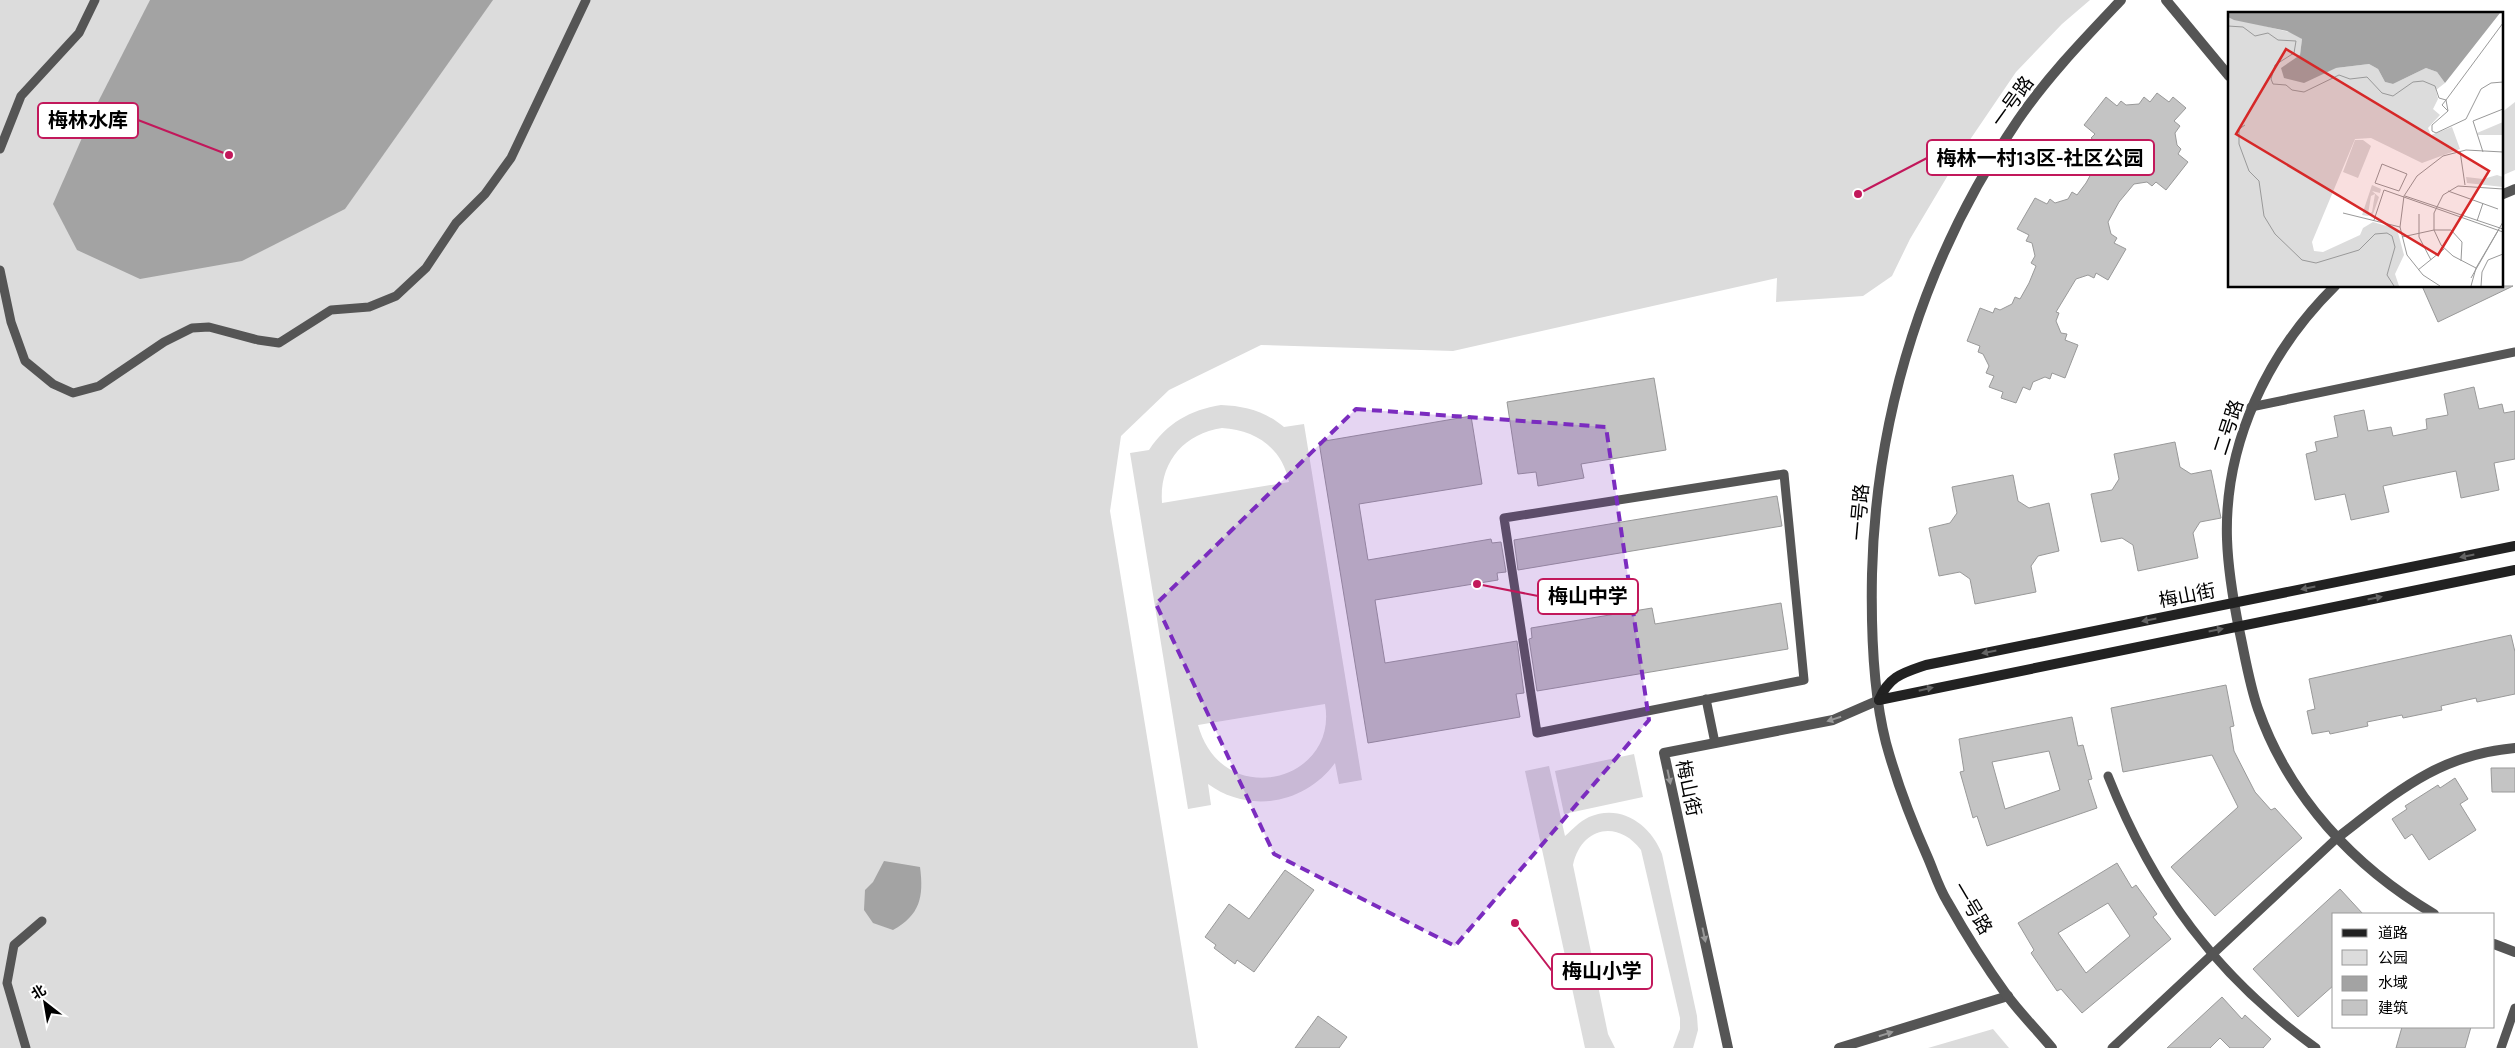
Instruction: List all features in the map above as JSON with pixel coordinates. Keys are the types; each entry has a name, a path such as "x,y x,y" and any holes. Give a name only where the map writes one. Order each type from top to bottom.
{"street":[{"name":"一号路","path":"2052,1048 2008,996 1945,899 1906,808 1885,740 1879,700 1871,613 1873,526 1885,439 1905,354 1934,272 1973,193 2019,118 2073,50 2121,0"},
{"path":"2166,0 2228,75"},
{"path":"2502,195 2515,189"},
{"name":"二号路","path":"2333,288 2315,306 2290,337 2269,371 2251,407 2232,471 2228,504 2227,537 2234,603 2250,683 2266,732 2277,755 2304,799 2337,838 2390,885 2432,913"},
{"name":"梅山街","path":"1879,700 1885,685 1900,674 1926,665 2515,546"},
{"name":"梅山街","path":"1728,1048 1664,753 1833,720 1879,700 2238,625 2515,570"},
{"path":"2337,838 2421,776 2468,756 2515,748"},
{"path":"2495,944 2515,952"},
{"path":"1839,1048 2008,996"}],"lane":[{"path":"0,148 21,96 78,32 95,0"},
{"path":"0,270 11,322 25,361 52,384 73,392 99,386 164,342 192,328 209,326 258,340 279,343 331,310 369,307 396,296 426,268 456,223 485,194 511,158 586,0"},
{"path":"2251,407 2515,352"},
{"path":"1784,474 1804,680 1706,699 1537,733 1504,518 1784,474"},
{"path":"1706,699 1715,743"},
{"path":"2108,776 2135,840 2152,872 2176,908 2211,954 2263,1007 2316,1048"},
{"path":"2112,1048 2337,838"},
{"path":"26,1048 7,983 14,945 42,921"},
{"path":"2501,1048 2515,1008"}],"highlighted area":[{"path":"1356,409 1606,427 1649,720 1455,946 1274,854 1156,604"}],"green space":[{"path":"0,0 2090,0 2062,24 2016,72 1963,150 1910,239 1892,276 1863,296 1776,302 1777,278 1453,351 1261,345 1169,390 1121,436 1110,511 1198,1048 0,1048"},
{"path":"2515,102 2515,170 2502,176 2502,112"},
{"path":"1221,405 1246,408 1270,417 1284,427 1304,424 1362,780 1339,784 1335,763 1323,777 1308,788 1292,796 1276,800 1258,801 1241,799 1224,793 1208,784 1211,805 1188,809 1130,453 1149,450 1163,432 1180,419 1210,407","holes":["1222,428 1246,432 1266,443 1274,450 1286,470 1289,482 1162,503 1165,475 1169,463 1176,453 1196,437 1208,431","1325,704 1325,731 1314,752 1297,768 1276,776 1252,777 1230,769 1211,752 1198,725"]},
{"path":"1634,754 1643,797 1564,814 1555,771"},
{"path":"1549,766 1565,836 1579,823 1589,817 1601,813 1612,813 1633,819 1643,826 1657,844 1662,854 1697,1016 1698,1030 1693,1048 1673,1048 1680,1029 1680,1018 1641,850 1632,840 1622,834 1611,831 1592,835 1584,842 1577,852 1573,865 1608,1034 1615,1048 1585,1048 1525,771"},
{"path":"1993,1029 2009,1048 1928,1048"}],"water":[{"path":"150,0 493,0 345,209 242,261 140,279 77,250 53,204 96,106"},
{"path":"884,861 920,867 921,887 918,904 909,918 893,930 873,923 864,910 865,890 873,882"}],"building":[{"path":"2157,93 2169,102 2173,97 2186,108 2174,121 2180,126 2175,133 2177,145 2181,149 2178,154 2188,162 2166,190 2156,182 2152,186 2147,182 2134,184 2119,202 2108,222 2111,234 2117,238 2114,243 2126,249 2108,280 2096,273 2094,278 2088,275 2076,279 2056,312 2059,313 2056,321 2061,333 2067,334 2065,340 2078,345 2065,378 2052,373 2050,379 2045,377 2033,382 2030,390 2023,387 2016,403 2001,398 2003,392 1989,387 1994,376 1986,373 1989,366 1983,354 1978,352 1980,346 1967,341 1980,308 1993,313 1995,308 2000,310 2012,304 2015,297 2020,299 2029,283 2036,266 2031,263 2035,256 2032,243 2026,241 2029,235 2017,229 2035,198 2047,204 2050,199 2055,203 2068,199 2072,192 2077,195 2086,183 2096,165 2092,161 2098,155 2096,142 2091,138 2095,134 2084,125 2106,97 2117,106 2121,101 2126,105 2139,104 2144,97 2150,102"},
{"path":"2502,286 2513,286 2438,322 2423,288 2502,288"},
{"path":"1654,378 1666,450 1581,464 1584,478 1538,486 1536,472 1518,474 1507,402"},
{"path":"2474,387 2479,409 2502,404 2504,413 2515,411 2515,459 2494,463 2499,490 2461,498 2456,471 2411,480 2383,486 2389,512 2351,520 2345,494 2315,500 2306,454 2317,451 2315,442 2338,437 2334,416 2364,410 2368,431 2391,427 2393,436 2427,429 2426,419 2448,415 2444,394"},
{"path":"1471,416 1482,484 1359,504 1368,560 1491,539 1492,543 1501,542 1506,572 1497,573 1498,580 1375,600 1385,663 1517,641 1524,693 1516,694 1520,717 1368,743 1319,442"},
{"path":"2175,442 2180,467 2191,474 2211,470 2221,518 2200,522 2193,533 2198,558 2138,571 2133,545 2122,538 2101,542 2091,494 2112,490 2119,479 2114,454"},
{"path":"2013,475 2018,501 2029,508 2049,503 2059,551 2038,556 2031,566 2036,592 1975,604 1970,579 1960,572 1939,576 1929,528 1950,523 1957,513 1952,487"},
{"path":"1777,496 1782,526 1518,570 1514,540"},
{"path":"1781,603 1788,649 1537,691 1529,639 1532,638 1531,628 1652,608 1655,624"},
{"path":"2511,635 2515,652 2515,694 2477,702 2476,698 2441,706 2442,710 2403,718 2402,715 2367,722 2368,726 2330,734 2329,731 2312,734 2307,711 2315,709 2309,679"},
{"path":"2226,685 2234,726 2230,727 2234,751 2255,792 2271,810 2275,808 2302,838 2215,916 2171,867 2238,807 2212,755 2123,772 2111,708"},
{"path":"2072,717 2078,746 2083,745 2092,779 2088,780 2097,808 1987,846 1977,816 1973,818 1960,772 1964,771 1959,739","holes":["2049,751 2060,790 2005,809 1992,762"]},
{"path":"2491,768 2515,768 2515,792 2492,792"},
{"path":"2455,778 2468,799 2460,804 2476,830 2429,860 2412,834 2405,839 2392,819 2407,809 2405,806 2438,785 2440,788"},
{"path":"2117,863 2132,888 2136,885 2157,914 2153,917 2171,939 2082,1013 2061,989 2057,991 2031,953 2034,950 2018,923","holes":["2108,903 2130,936 2086,973 2058,933"]},
{"path":"1285,870 1314,890 1254,972 1237,960 1235,964 1214,948 1216,945 1205,937 1229,904 1249,919"},
{"path":"2340,889 2362,913 2332,913 2332,987 2298,1017 2253,969"},
{"path":"2222,997 2242,1019 2245,1015 2271,1039 2263,1048 2230,1048 2220,1038 2210,1048 2167,1048"},
{"path":"1318,1016 1347,1037 1339,1048 1295,1048"},
{"path":"2402,1028 2471,1028 2465,1048 2396,1048"}],"place":[{"name":"梅林水库","path":"229,155"},
{"name":"梅林一村13区-社区公园","path":"1858,194"},
{"name":"梅山中学","path":"1477,584"},
{"name":"梅山小学","path":"1515,923"}]}
